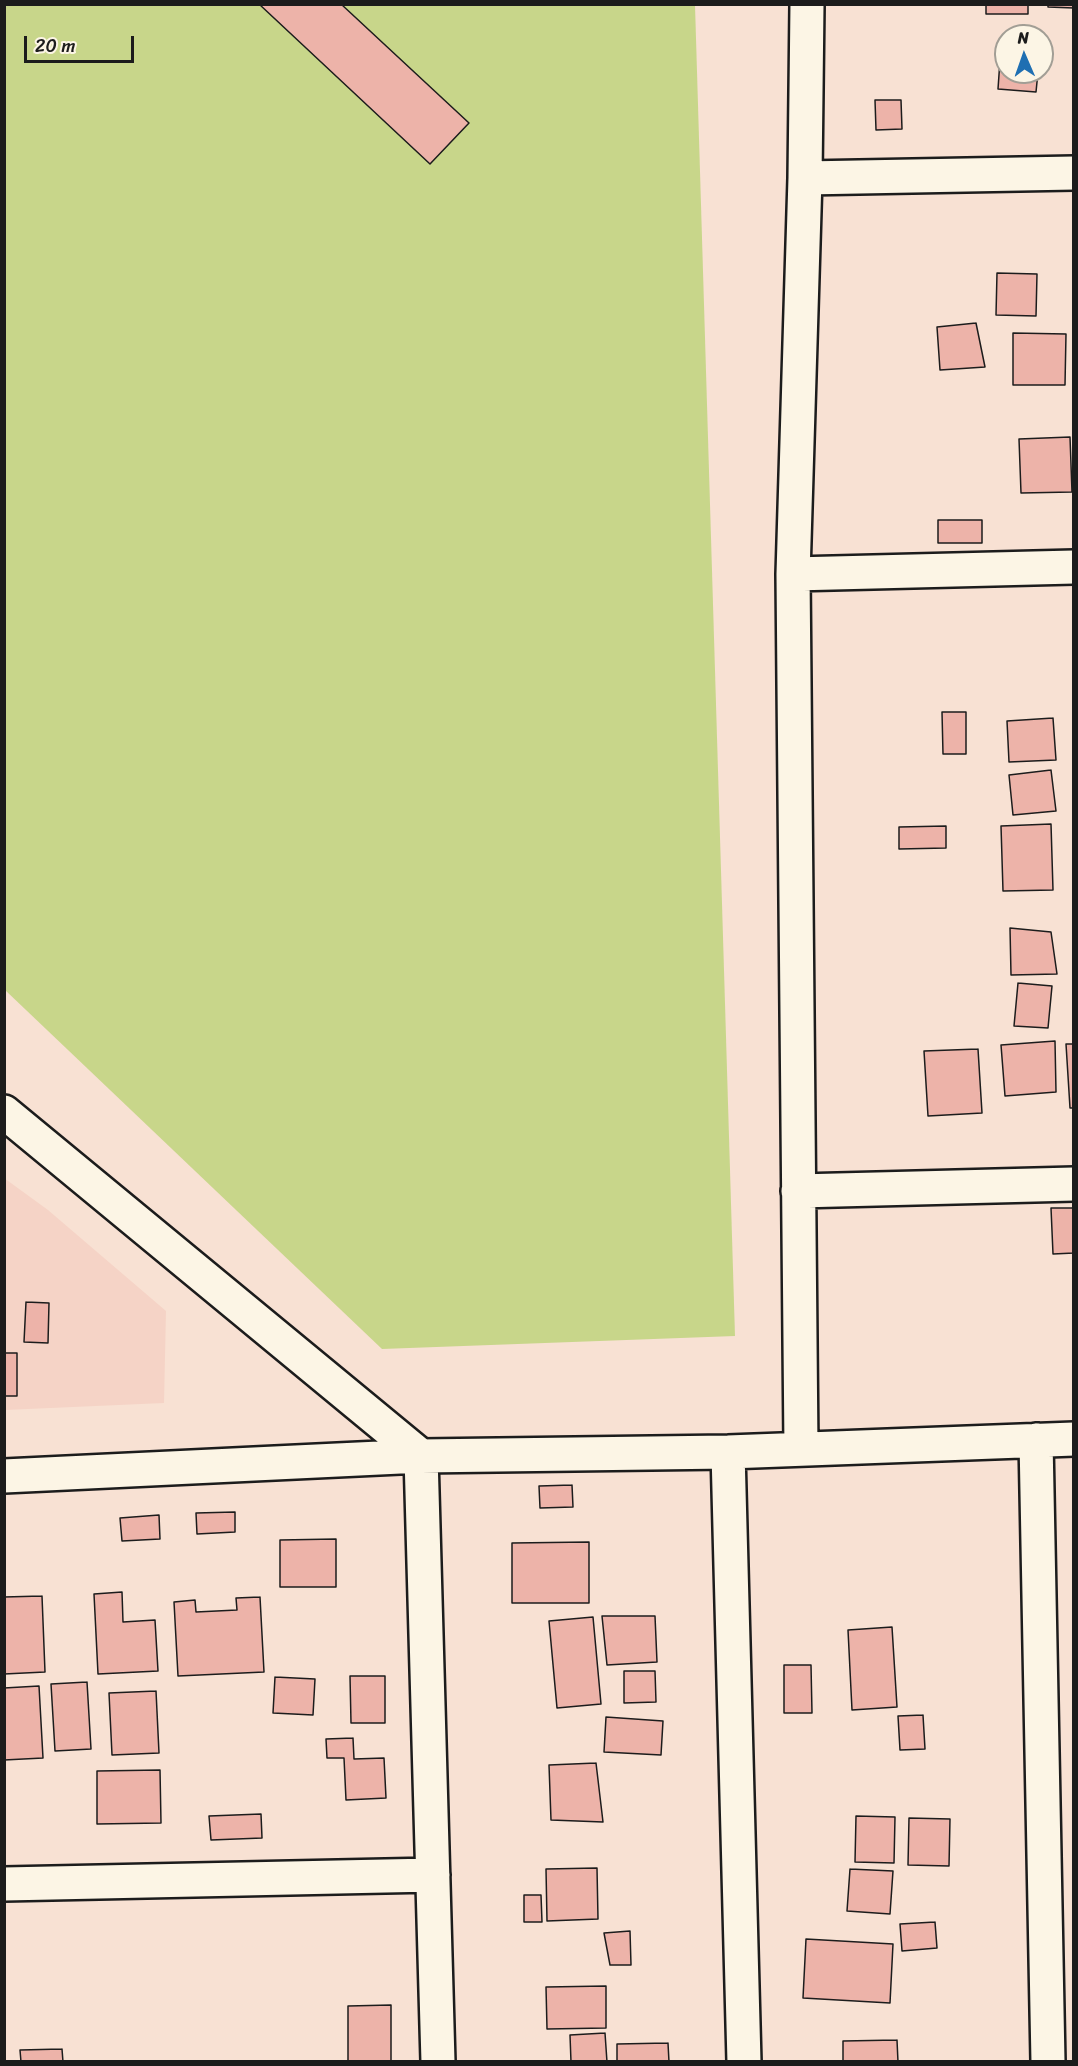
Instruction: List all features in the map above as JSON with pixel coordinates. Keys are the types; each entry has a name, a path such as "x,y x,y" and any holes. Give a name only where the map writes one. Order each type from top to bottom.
{"street":[{"path":"801,1449 793,574 805,178 807,4"},
{"path":"805,178 1074,173"},
{"path":"793,574 1074,567"},
{"path":"4,1112 421,1456 438,2061"},
{"path":"798,1191 1074,1184"},
{"path":"4,1476 421,1456 728,1452 1074,1439"},
{"path":"1036,1440 1048,2061"},
{"path":"728,1452 744,2061"},
{"path":"4,1884 433,1875"}],"shaded area":[{"path":"4,1178 48,1210 166,1311 164,1403 5,1410"}],"green space":[{"path":"4,5 695,5 735,1336 382,1349 5,990"}],"building":[{"path":"259,4 341,4 469,123 430,164"},
{"path":"986,4 1028,4 1028,14 986,14"},
{"path":"1048,4 1074,4 1074,8 1048,7"},
{"path":"998,84 1037,84 1036,92 998,89"},
{"path":"875,100 901,100 902,129 876,130"},
{"path":"997,273 1037,274 1036,316 996,315"},
{"path":"976,323 985,367 940,370 937,327"},
{"path":"1013,333 1066,334 1065,385 1013,385"},
{"path":"1070,437 1072,492 1021,493 1019,439"},
{"path":"938,520 982,520 982,543 938,543"},
{"path":"942,712 966,712 966,754 943,754"},
{"path":"1053,718 1056,760 1009,762 1007,721"},
{"path":"1051,770 1056,811 1013,815 1009,775"},
{"path":"1051,824 1053,890 1003,891 1001,826"},
{"path":"946,826 946,848 899,849 899,827"},
{"path":"1010,928 1051,932 1057,974 1011,975"},
{"path":"1018,983 1052,986 1048,1028 1014,1026"},
{"path":"1055,1041 1056,1092 1005,1096 1001,1045"},
{"path":"1066,1044 1074,1044 1074,1108 1070,1108"},
{"path":"978,1049 982,1113 928,1116 924,1051"},
{"path":"1051,1208 1074,1208 1074,1253 1053,1254"},
{"path":"26,1302 49,1303 48,1343 24,1342"},
{"path":"4,1353 17,1353 17,1396 4,1396"},
{"path":"572,1485 573,1507 540,1508 539,1486"},
{"path":"235,1512 235,1532 197,1534 196,1513"},
{"path":"159,1515 160,1539 122,1541 120,1518"},
{"path":"336,1539 336,1587 280,1587 280,1540"},
{"path":"589,1542 589,1603 512,1603 512,1543"},
{"path":"122,1592 123,1622 155,1620 158,1671 98,1674 94,1594"},
{"path":"42,1596 45,1672 4,1674 4,1597"},
{"path":"260,1597 264,1672 178,1676 174,1602 195,1600 196,1612 237,1610 236,1598"},
{"path":"602,1616 655,1616 657,1662 607,1665"},
{"path":"593,1617 601,1704 557,1708 549,1621"},
{"path":"892,1627 897,1707 852,1710 848,1630"},
{"path":"784,1665 811,1665 812,1713 784,1713"},
{"path":"624,1671 655,1671 656,1702 624,1703"},
{"path":"350,1676 385,1676 385,1723 351,1723"},
{"path":"275,1677 315,1679 313,1715 273,1713"},
{"path":"87,1682 91,1749 55,1751 51,1684"},
{"path":"39,1686 43,1758 4,1760 4,1688"},
{"path":"156,1691 159,1753 112,1755 109,1693"},
{"path":"923,1715 925,1749 900,1750 898,1716"},
{"path":"606,1717 663,1721 661,1755 604,1752"},
{"path":"353,1738 354,1759 384,1758 386,1798 346,1800 344,1758 327,1758 326,1739"},
{"path":"596,1763 603,1822 551,1820 549,1765"},
{"path":"160,1770 161,1823 97,1824 97,1771"},
{"path":"261,1814 262,1838 211,1840 209,1816"},
{"path":"856,1816 895,1817 894,1863 855,1862"},
{"path":"909,1818 950,1819 949,1866 908,1865"},
{"path":"597,1868 598,1919 547,1921 546,1869"},
{"path":"850,1869 893,1871 890,1914 847,1911"},
{"path":"524,1895 541,1895 542,1922 524,1922"},
{"path":"935,1922 937,1948 902,1951 900,1924"},
{"path":"630,1931 631,1965 610,1965 604,1933"},
{"path":"806,1939 893,1944 890,2003 803,1998"},
{"path":"606,1986 606,2028 547,2029 546,1987"},
{"path":"391,2005 391,2062 348,2062 348,2006"},
{"path":"605,2033 607,2062 571,2062 570,2035"},
{"path":"897,2040 898,2062 843,2062 843,2041"},
{"path":"668,2043 669,2062 617,2062 617,2044"},
{"path":"62,2049 63,2062 21,2062 20,2050"}]}
